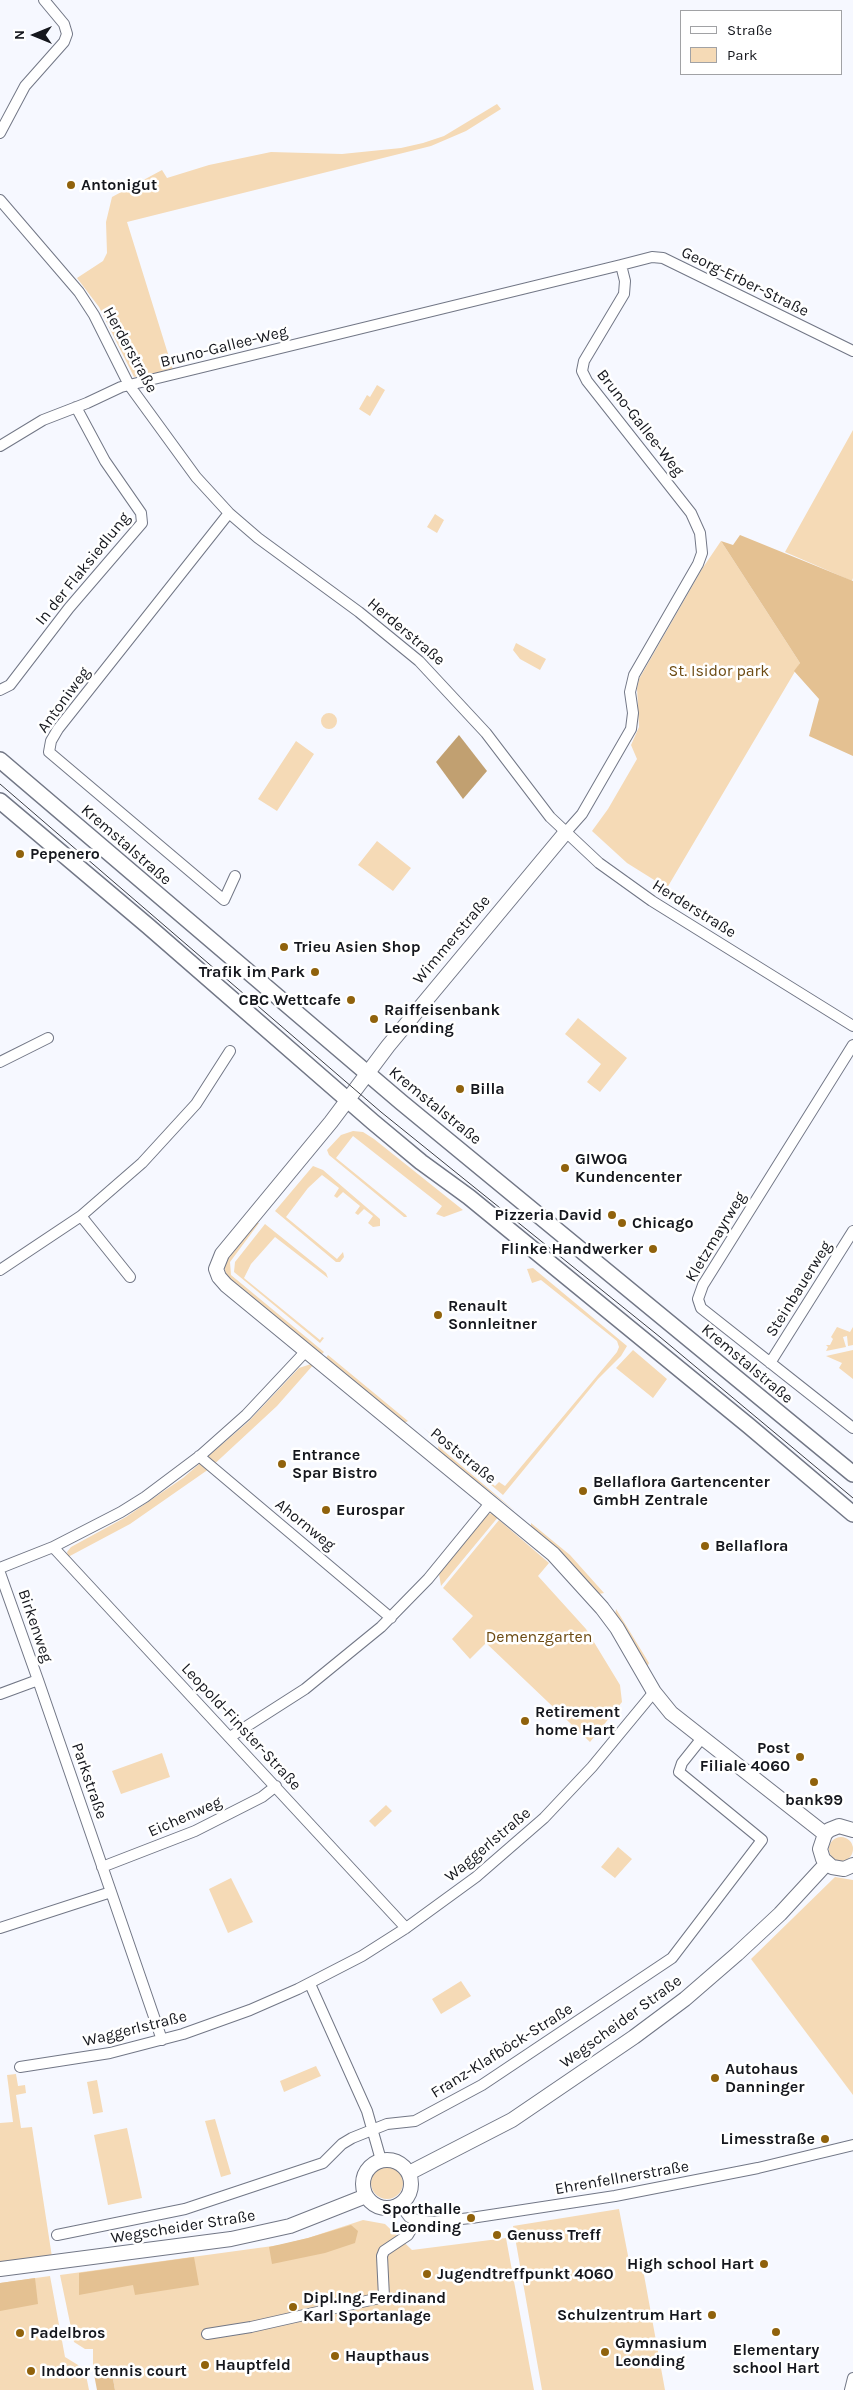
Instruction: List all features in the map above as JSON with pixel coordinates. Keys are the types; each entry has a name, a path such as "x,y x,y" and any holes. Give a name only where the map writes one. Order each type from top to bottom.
{"main road":[{"name":"Kremstalstraße","path":"0,760 368,1073 853,1474"},
{"path":"0,801 148,926 347,1100 749,1426 853,1514"}],"street":[{"path":"0,133 26,86 64,42 67,34 64,24 44,0"},
{"name":"Herderstraße","path":"0,200 79,292 94,315 129,385 196,477 229,513 258,538 386,633 426,668 469,713 550,817 618,878 853,1026"},
{"name":"Georg-Erber-Straße","path":"621,265 652,257 663,258 853,351"},
{"name":"Bruno-Gallee-Weg","path":"129,385 621,265 625,281 624,294 584,361 582,371 587,381 695,519 702,540 702,553 698,564 634,675 630,692 631,729 582,814 566,832"},
{"path":"0,446 43,420 115,389 129,385"},
{"name":"In der Flaksiedlung","path":"0,690 10,685 69,608 142,522 141,513 105,461 76,407"},
{"name":"Antoniweg","path":"229,513 58,729 51,741 49,752 224,900 235,876"},
{"name":"Wimmerstraße","path":"347,1100 450,970 566,832"},
{"path":"0,1062 48,1038"},
{"name":"Kletzmayrweg","path":"853,1045 698,1293 698,1304 701,1308 853,1428"},
{"path":"0,1270 82,1216 142,1162 192,1109 230,1051"},
{"name":"Poststraße","path":"347,1100 222,1254 216,1269 218,1277 553,1554 583,1585 617,1628 654,1692 671,1712 825,1834"},
{"path":"82,1216 130,1276"},
{"name":"Steinbauerweg","path":"770,1363 853,1232"},
{"path":"0,1568 53,1547 121,1512 199,1456 246,1416 306,1350"},
{"name":"Ahornweg","path":"199,1456 391,1618"},
{"path":"230,1737 305,1689 391,1618 428,1580 491,1502"},
{"name":"Leopold-Finster-Straße","path":"53,1547 406,1928"},
{"name":"Birkenweg","path":"0,1573 38,1680 0,1694"},
{"name":"Parkstraße","path":"38,1680 162,2040"},
{"name":"Waggerlstraße","path":"20,2067 110,2053 162,2040 250,2010 310,1984 362,1956 406,1928 476,1877 544,1818 592,1767 654,1692"},
{"name":"Franz-Klafböck-Straße","path":"57,2235 156,2216 237,2194 323,2162 342,2144 372,2128 396,2122 415,2121 482,2085 672,1958 762,1840 679,1772 682,1763 702,1738"},
{"name":"Eichenweg","path":"102,1867 195,1830 262,1797 276,1786"},
{"path":"853,1830 839,1826 825,1834 820,1848 827,1863 838,1869 853,1865"},
{"name":"Wegscheider Straße","path":"409,2173 512,2120 634,2037 684,1999 737,1954 780,1914 827,1863"},
{"path":"0,1928 111,1892"},
{"path":"310,1984 367,2111 381,2160"},
{"name":"Ehrenfellnerstraße","path":"417,2220 432,2222 471,2218 605,2197 758,2168 853,2145"},
{"path":"381,2160 395,2160 402,2164 409,2173 411,2190 400,2205 386,2208 378,2206 366,2196 363,2182 365,2173 375,2163 381,2160"},
{"name":"Wegscheider Straße","path":"0,2269 231,2239 290,2226 366,2196"},
{"path":"207,2334 251,2327 384,2297 382,2256 384,2251 408,2236 417,2220 409,2217 400,2205"},
{"path":"850,2390 853,2378"}],"green space":[{"path":"497,104 501,109 466,131 431,146 127,222 173,370 134,377 99,307 77,278 103,261 107,253 106,222 112,197 162,170 167,178 209,165 271,152 342,154 401,148 444,136"},
{"path":"377,385 385,390 370,416 359,409 367,395 370,397"},
{"path":"853,430 853,578 852,581 785,552"},
{"path":"435,514 444,520 437,533 427,527"},
{"name":"St. Isidor park","path":"721,541 800,663 667,888 627,863 592,831 608,809 637,759 631,745 639,727 637,688 639,679 702,569"},
{"path":"516,643 546,659 540,670 520,659 513,650"},
{"path":"329,713 335,715 337,721 335,727 329,729 323,727 321,721 323,715"},
{"path":"296,741 314,754 277,811 258,799"},
{"path":"377,841 411,868 393,891 358,865"},
{"path":"578,1018 627,1058 600,1092 587,1082 601,1064 565,1034"},
{"path":"353,1131 363,1132 374,1139 463,1210 444,1217 436,1214 442,1206 353,1136 336,1158 407,1217 404,1217 329,1155 327,1150 341,1135"},
{"path":"313,1166 323,1170 380,1219 380,1226 373,1227 368,1223 373,1216 364,1209 358,1215 355,1213 360,1206 343,1192 337,1198 334,1196 339,1188 322,1175 308,1188 286,1217 337,1259 343,1252 344,1257 340,1262 336,1262 275,1211"},
{"path":"256,1223 259,1223 230,1262 231,1275 324,1352 321,1355 226,1277 224,1261"},
{"path":"265,1224 326,1273 328,1278 275,1237 251,1264 244,1278 320,1340 322,1337 324,1338 320,1343 234,1272 235,1262"},
{"path":"533,1268 627,1346 621,1356 598,1379 503,1495 422,1427 495,1486 499,1482 505,1486 617,1352 619,1347 617,1341 541,1280 532,1283 527,1269"},
{"path":"837,1327 850,1332 853,1327 853,1345 848,1346 847,1336 843,1337 846,1347 826,1351 828,1347 826,1345 830,1345 833,1339 831,1337"},
{"path":"633,1350 667,1379 653,1398 616,1368"},
{"path":"853,1350 853,1379 839,1368 842,1363 826,1356"},
{"path":"328,1355 408,1421 404,1423 325,1359"},
{"path":"314,1364 277,1406 209,1469 130,1524 68,1557 67,1552 71,1547 126,1517 183,1478 248,1422 299,1368"},
{"path":"438,1446 515,1511 439,1452"},
{"path":"493,1513 499,1516 441,1586 439,1574 488,1514"},
{"name":"Demenzgarten","path":"499,1520 549,1563 538,1576 586,1629 620,1685 622,1702 590,1742 486,1643 470,1659 452,1639 473,1616 443,1588"},
{"path":"531,1523 570,1555 604,1593 599,1594 567,1559 531,1526"},
{"path":"616,1609 649,1663 647,1667 615,1615"},
{"path":"162,1753 170,1777 121,1794 112,1771"},
{"path":"386,1805 392,1811 375,1827 369,1821"},
{"path":"841,1837 849,1841 853,1849 849,1857 841,1861 833,1857 829,1849 833,1841"},
{"path":"618,1847 632,1859 615,1878 601,1867"},
{"path":"835,1877 853,1880 853,2095 751,1959"},
{"path":"231,1878 253,1922 228,1933 209,1889"},
{"path":"461,1981 471,1996 441,2014 432,1999"},
{"path":"316,2066 321,2076 284,2092 280,2081"},
{"path":"16,2074 18,2086 25,2085 26,2093 16,2095 21,2128 32,2127 52,2257 0,2262 0,2123 13,2122 7,2075"},
{"path":"97,2080 103,2112 93,2114 87,2082"},
{"path":"215,2119 231,2174 221,2177 205,2121"},
{"path":"127,2128 142,2198 108,2205 94,2135"},
{"path":"387,2167 398,2172 403,2183 398,2194 387,2199 376,2194 371,2183 376,2172"},
{"path":"619,2209 630,2266 642,2264 665,2390 542,2390 513,2226"},
{"name":"Dipl.Ing. Ferdinand Karl Sportanlage","path":"363,2220 385,2224 412,2250 506,2238 534,2390 115,2390 112,2373 101,2368 93,2369 93,2349 85,2349 74,2342 60,2275 280,2245"},
{"path":"50,2276 65,2357 78,2365 86,2375 89,2390 0,2390 0,2283"}],"shaded area":[{"path":"740,535 853,581 853,756 809,736 819,699 794,671 800,663 721,541 733,545"},
{"path":"459,735 487,771 463,799 436,762"},
{"path":"351,2225 358,2231 355,2243 325,2253 272,2264 269,2247"},
{"path":"194,2257 199,2285 135,2295 133,2285 79,2295 79,2273"},
{"path":"35,2278 38,2304 0,2311 0,2283"},
{"path":"101,2368 112,2373 115,2390 97,2390 93,2369"}],"tram line":[{"path":"0,784 381,1112 660,1337 853,1498"}],"place":[{"name":"Antonigut","path":"71,185"},
{"name":"Pepenero","path":"20,854"},
{"name":"Trieu Asien Shop","path":"284,947"},
{"name":"Trafik im Park","path":"315,972"},
{"name":"CBC Wettcafe","path":"351,1000"},
{"name":"Raiffeisenbank Leonding","path":"374,1019"},
{"name":"Billa","path":"460,1089"},
{"name":"GIWOG Kundencenter","path":"565,1168"},
{"name":"Pizzeria David","path":"612,1215"},
{"name":"Chicago","path":"622,1223"},
{"name":"Flinke Handwerker","path":"653,1249"},
{"name":"Renault Sonnleitner","path":"438,1315"},
{"name":"Entrance Spar Bistro","path":"282,1464"},
{"name":"Bellaflora Gartencenter GmbH Zentrale","path":"583,1491"},
{"name":"Eurospar","path":"326,1510"},
{"name":"Bellaflora","path":"705,1546"},
{"name":"Retirement home Hart","path":"525,1721"},
{"name":"Post Filiale 4060","path":"800,1757"},
{"name":"bank99","path":"814,1782"},
{"name":"Autohaus Danninger","path":"715,2078"},
{"name":"Limesstraße","path":"825,2139"},
{"name":"Sporthalle Leonding","path":"471,2218"},
{"name":"Genuss Treff","path":"497,2235"},
{"name":"High school Hart","path":"764,2264"},
{"name":"Jugendtreffpunkt 4060","path":"427,2274"},
{"name":"Dipl.Ing. Ferdinand Karl Sportanlage","path":"293,2307"},
{"name":"Schulzentrum Hart","path":"712,2315"},
{"name":"Elementary school Hart","path":"776,2332"},
{"name":"Padelbros","path":"20,2333"},
{"name":"Gymnasium Leonding","path":"605,2352"},
{"name":"Haupthaus","path":"335,2356"},
{"name":"Hauptfeld","path":"205,2365"},
{"name":"Indoor tennis court","path":"31,2371"}]}
